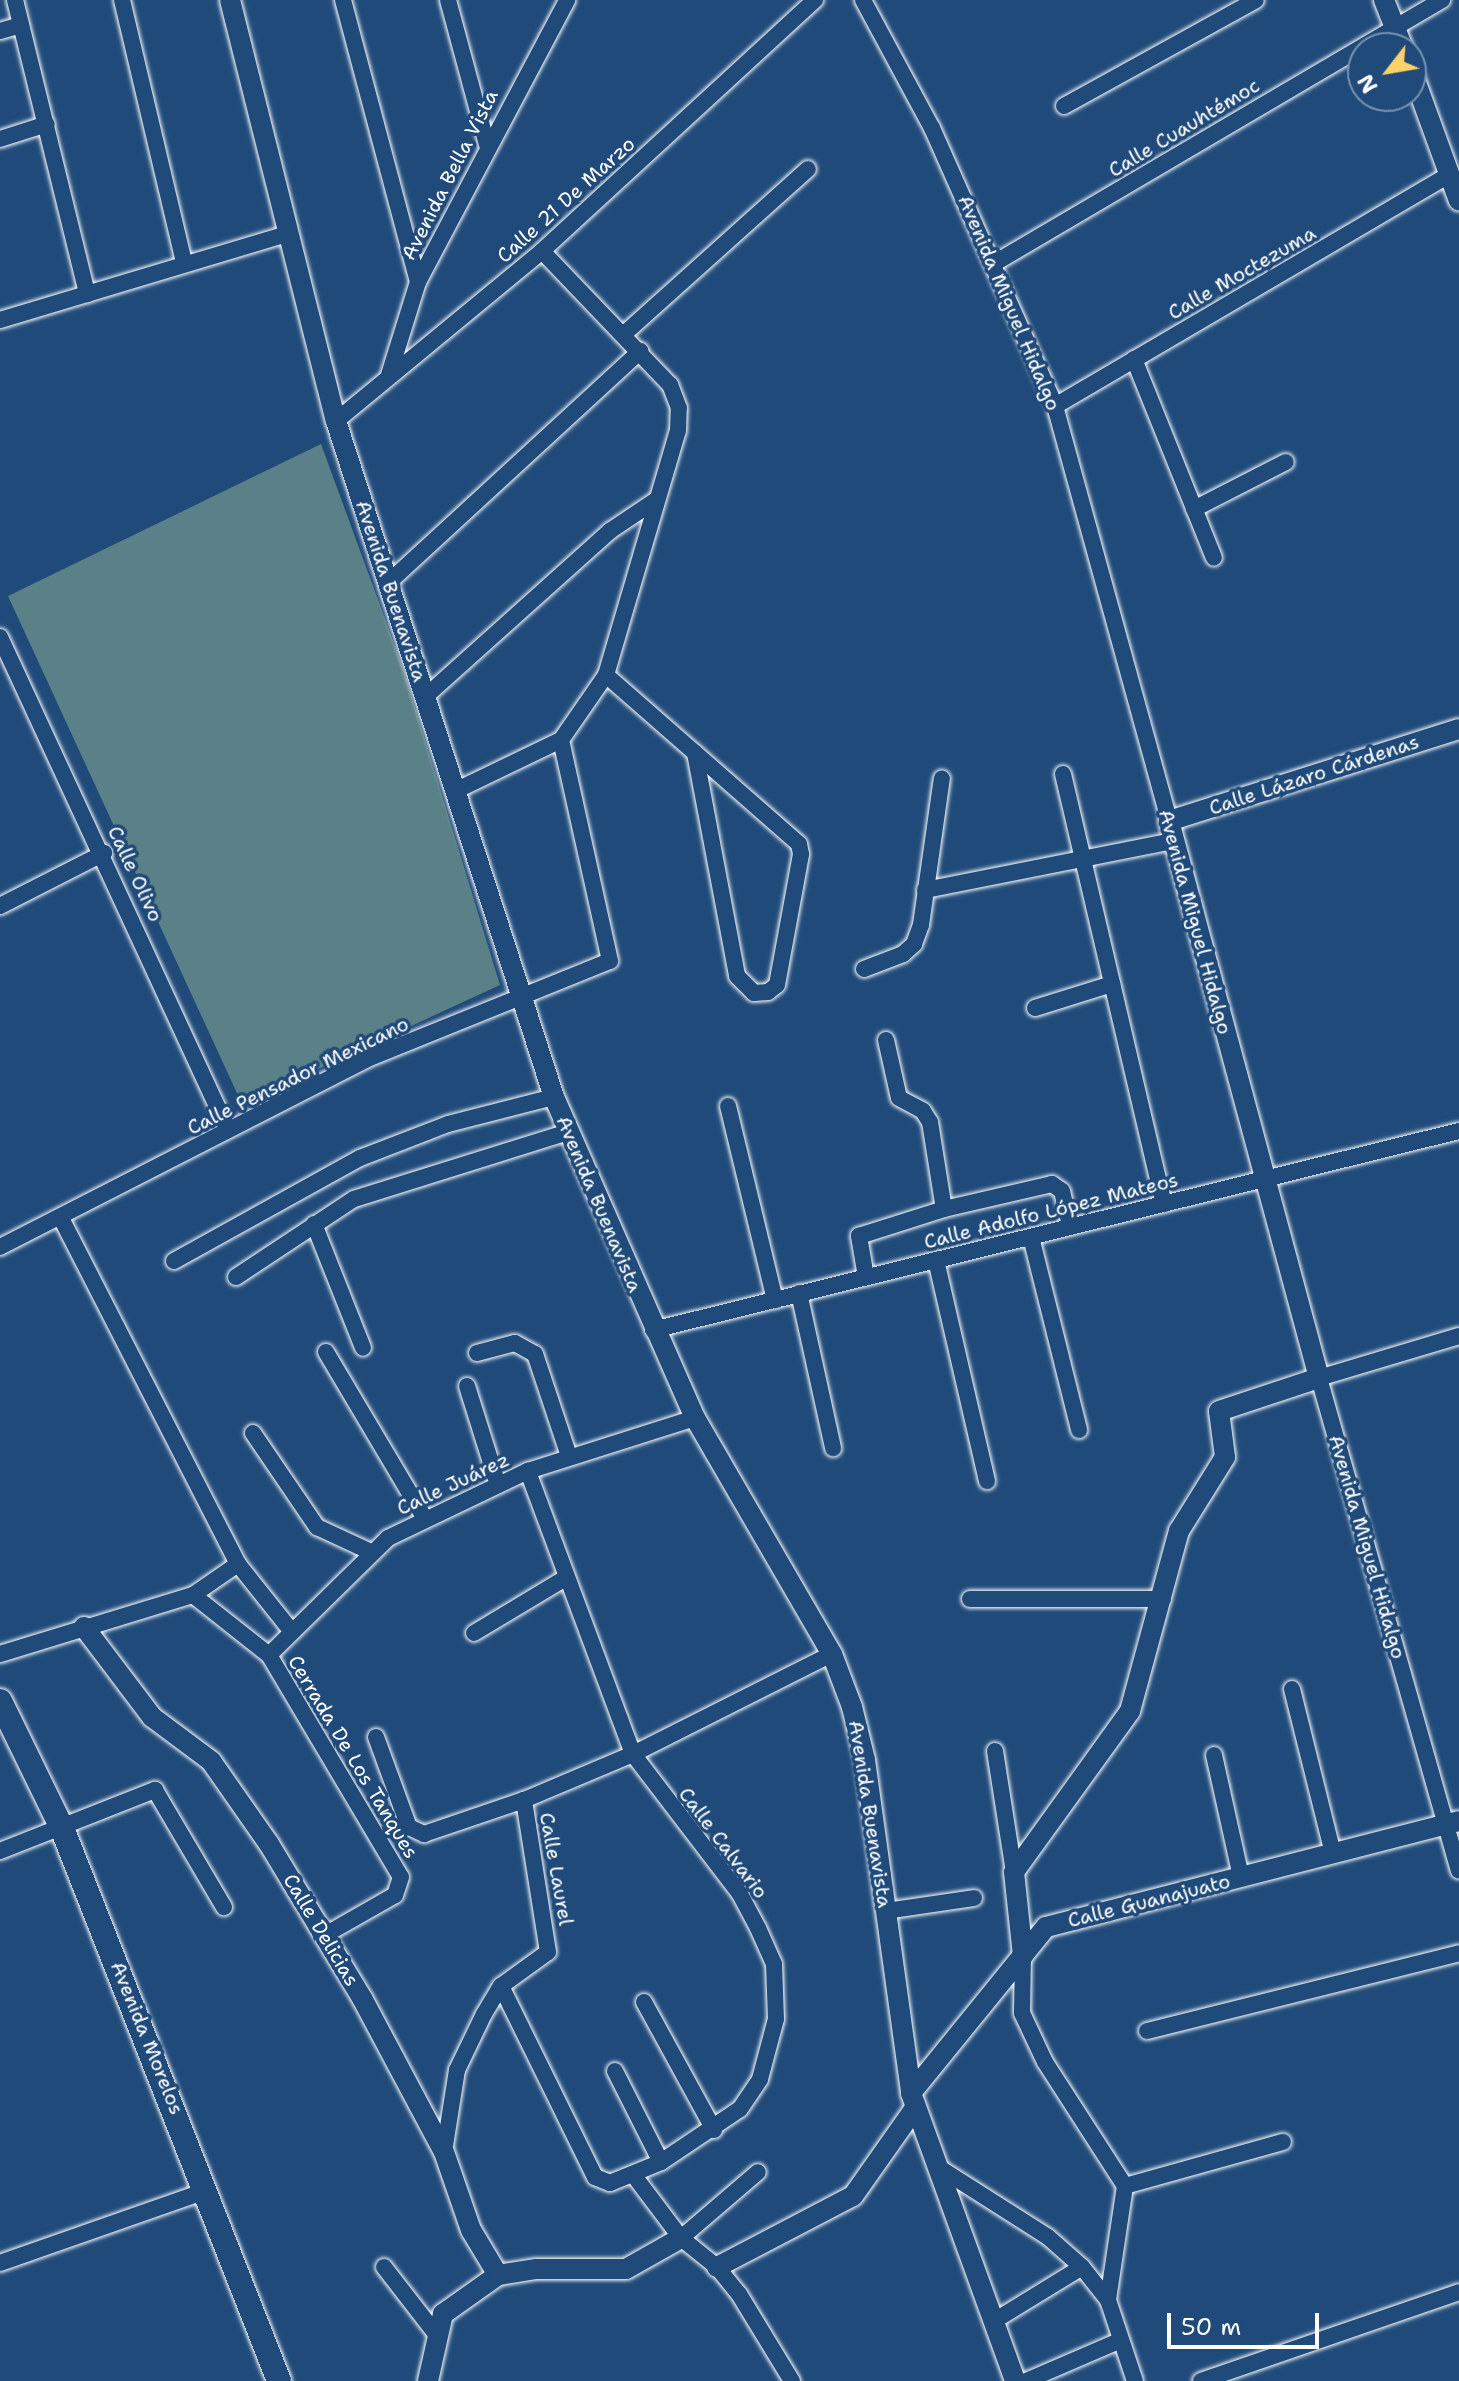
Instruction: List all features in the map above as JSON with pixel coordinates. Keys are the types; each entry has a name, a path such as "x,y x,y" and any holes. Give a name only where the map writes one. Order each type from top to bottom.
{"main road":[{"name":"Avenida Morelos","path":"0,1701 62,1828 208,2190 279,2381"}],"street":[{"path":"15,0 87,294"},
{"path":"122,0 184,263"},
{"name":"Avenida Buenavista","path":"230,0 336,421 426,696 518,998 554,1097 653,1330 695,1418 832,1654 865,1760 913,2100 1015,2381"},
{"path":"343,0 418,282"},
{"path":"448,0 487,145"},
{"name":"Avenida Bella Vista","path":"389,377 418,282 487,145 567,0"},
{"name":"Calle 21 De Marzo","path":"336,421 542,251 815,0"},
{"name":"Avenida Miguel Hidalgo","path":"863,0 932,128 1055,406 1262,1179 1453,1822 1459,1871"},
{"path":"1064,106 1256,0"},
{"path":"1384,0 1397,32"},
{"name":"Calle Cuauhtémoc","path":"993,264 1442,0"},
{"path":"0,31 21,25"},
{"path":"1427,107 1451,165 1459,201"},
{"path":"0,139 47,124"},
{"name":"Calle Moctezuma","path":"1055,406 1451,165"},
{"path":"624,334 808,169"},
{"path":"0,320 287,234"},
{"path":"455,791 561,740 606,675 678,431 679,408 670,385 542,251"},
{"path":"388,583 640,351"},
{"path":"1134,359 1214,558"},
{"path":"1194,509 1286,462"},
{"path":"426,696 610,531 656,500"},
{"name":"Calle Olivo","path":"0,637 104,853 228,1130"},
{"path":"606,675 799,844 777,985 768,992 754,993 737,976 695,753"},
{"name":"Calle Lázaro Cárdenas","path":"1171,831 1459,729"},
{"name":"Calle Pensador Mexicano","path":"0,1247 62,1220 367,1059 603,967 611,950 561,740"},
{"path":"1063,774 1164,1204"},
{"path":"864,969 903,954 914,944 942,778"},
{"path":"925,890 1083,859 1171,831"},
{"path":"0,906 104,853"},
{"path":"1035,1008 1112,984"},
{"path":"886,1040 899,1098 923,1111 930,1122 944,1209"},
{"path":"174,1261 360,1158 448,1124 554,1097"},
{"path":"728,1106 775,1300"},
{"name":"Calle Adolfo López Mateos","path":"653,1330 1459,1131"},
{"path":"236,1277 314,1224 371,1191 568,1132"},
{"path":"866,1277 859,1236 944,1209 1052,1184 1062,1191 1070,1227"},
{"path":"62,1220 238,1564 292,1632"},
{"path":"314,1224 363,1348"},
{"path":"1031,1237 1079,1430"},
{"path":"936,1260 987,1481"},
{"path":"799,1293 833,1448"},
{"path":"1014,1872 1130,1711 1163,1599 1179,1531 1225,1457 1219,1411 1459,1336"},
{"path":"477,1353 515,1343 535,1354 569,1456"},
{"path":"326,1352 425,1519"},
{"path":"467,1386 498,1485"},
{"name":"Calle Juárez","path":"269,1655 369,1551 425,1519 528,1471 695,1418"},
{"path":"253,1433 317,1527 369,1551"},
{"name":"Calle Calvario","path":"528,1471 564,1579 633,1754 740,1894 774,1964 776,2019 760,2079 740,2109 714,2130 635,2177"},
{"path":"0,1654 193,1595 238,1564"},
{"path":"474,1633 564,1579"},
{"name":"Cerrada De Los Tanques","path":"193,1595 269,1655 401,1877 395,1895 325,1935"},
{"path":"970,1599 1163,1599"},
{"name":"Calle Delicias","path":"84,1627 152,1717 211,1761 325,1935 444,2152 471,2230 498,2275"},
{"name":"Calle Laurel","path":"444,2152 457,2070 501,1986 548,1952 524,1800 633,1754 832,1654"},
{"path":"1292,1689 1333,1854"},
{"path":"376,1737 409,1827 417,1835 524,1800"},
{"path":"995,1751 1014,1872 1023,1956 1022,2013 1045,2062 1125,2186 1108,2300"},
{"path":"1214,1755 1241,1877"},
{"path":"0,1851 155,1790 224,1907"},
{"name":"Calle Guanajuato","path":"913,2100 1046,1927 1453,1822"},
{"path":"886,1911 974,1898"},
{"path":"1147,2031 1459,1953"},
{"path":"501,1986 595,2177 610,2183 635,2177 681,2238 717,2267 761,2325 786,2378"},
{"path":"644,2002 714,2130"},
{"path":"615,2071 661,2162"},
{"path":"717,2267 853,2196 913,2100"},
{"path":"1125,2186 1283,2142"},
{"path":"938,2167 1048,2237 1082,2267 1108,2300 1135,2381"},
{"path":"428,2381 436,2334 449,2306 498,2275 537,2269 626,2269 681,2238 758,2172"},
{"path":"0,2263 208,2190"},
{"path":"384,2267 436,2334"},
{"path":"994,2321 1082,2267"},
{"path":"1201,2381 1459,2292"},
{"path":"1026,2381 1121,2340"}],"green space":[{"path":"321,444 403,668 500,985 242,1104 8,596"}]}
